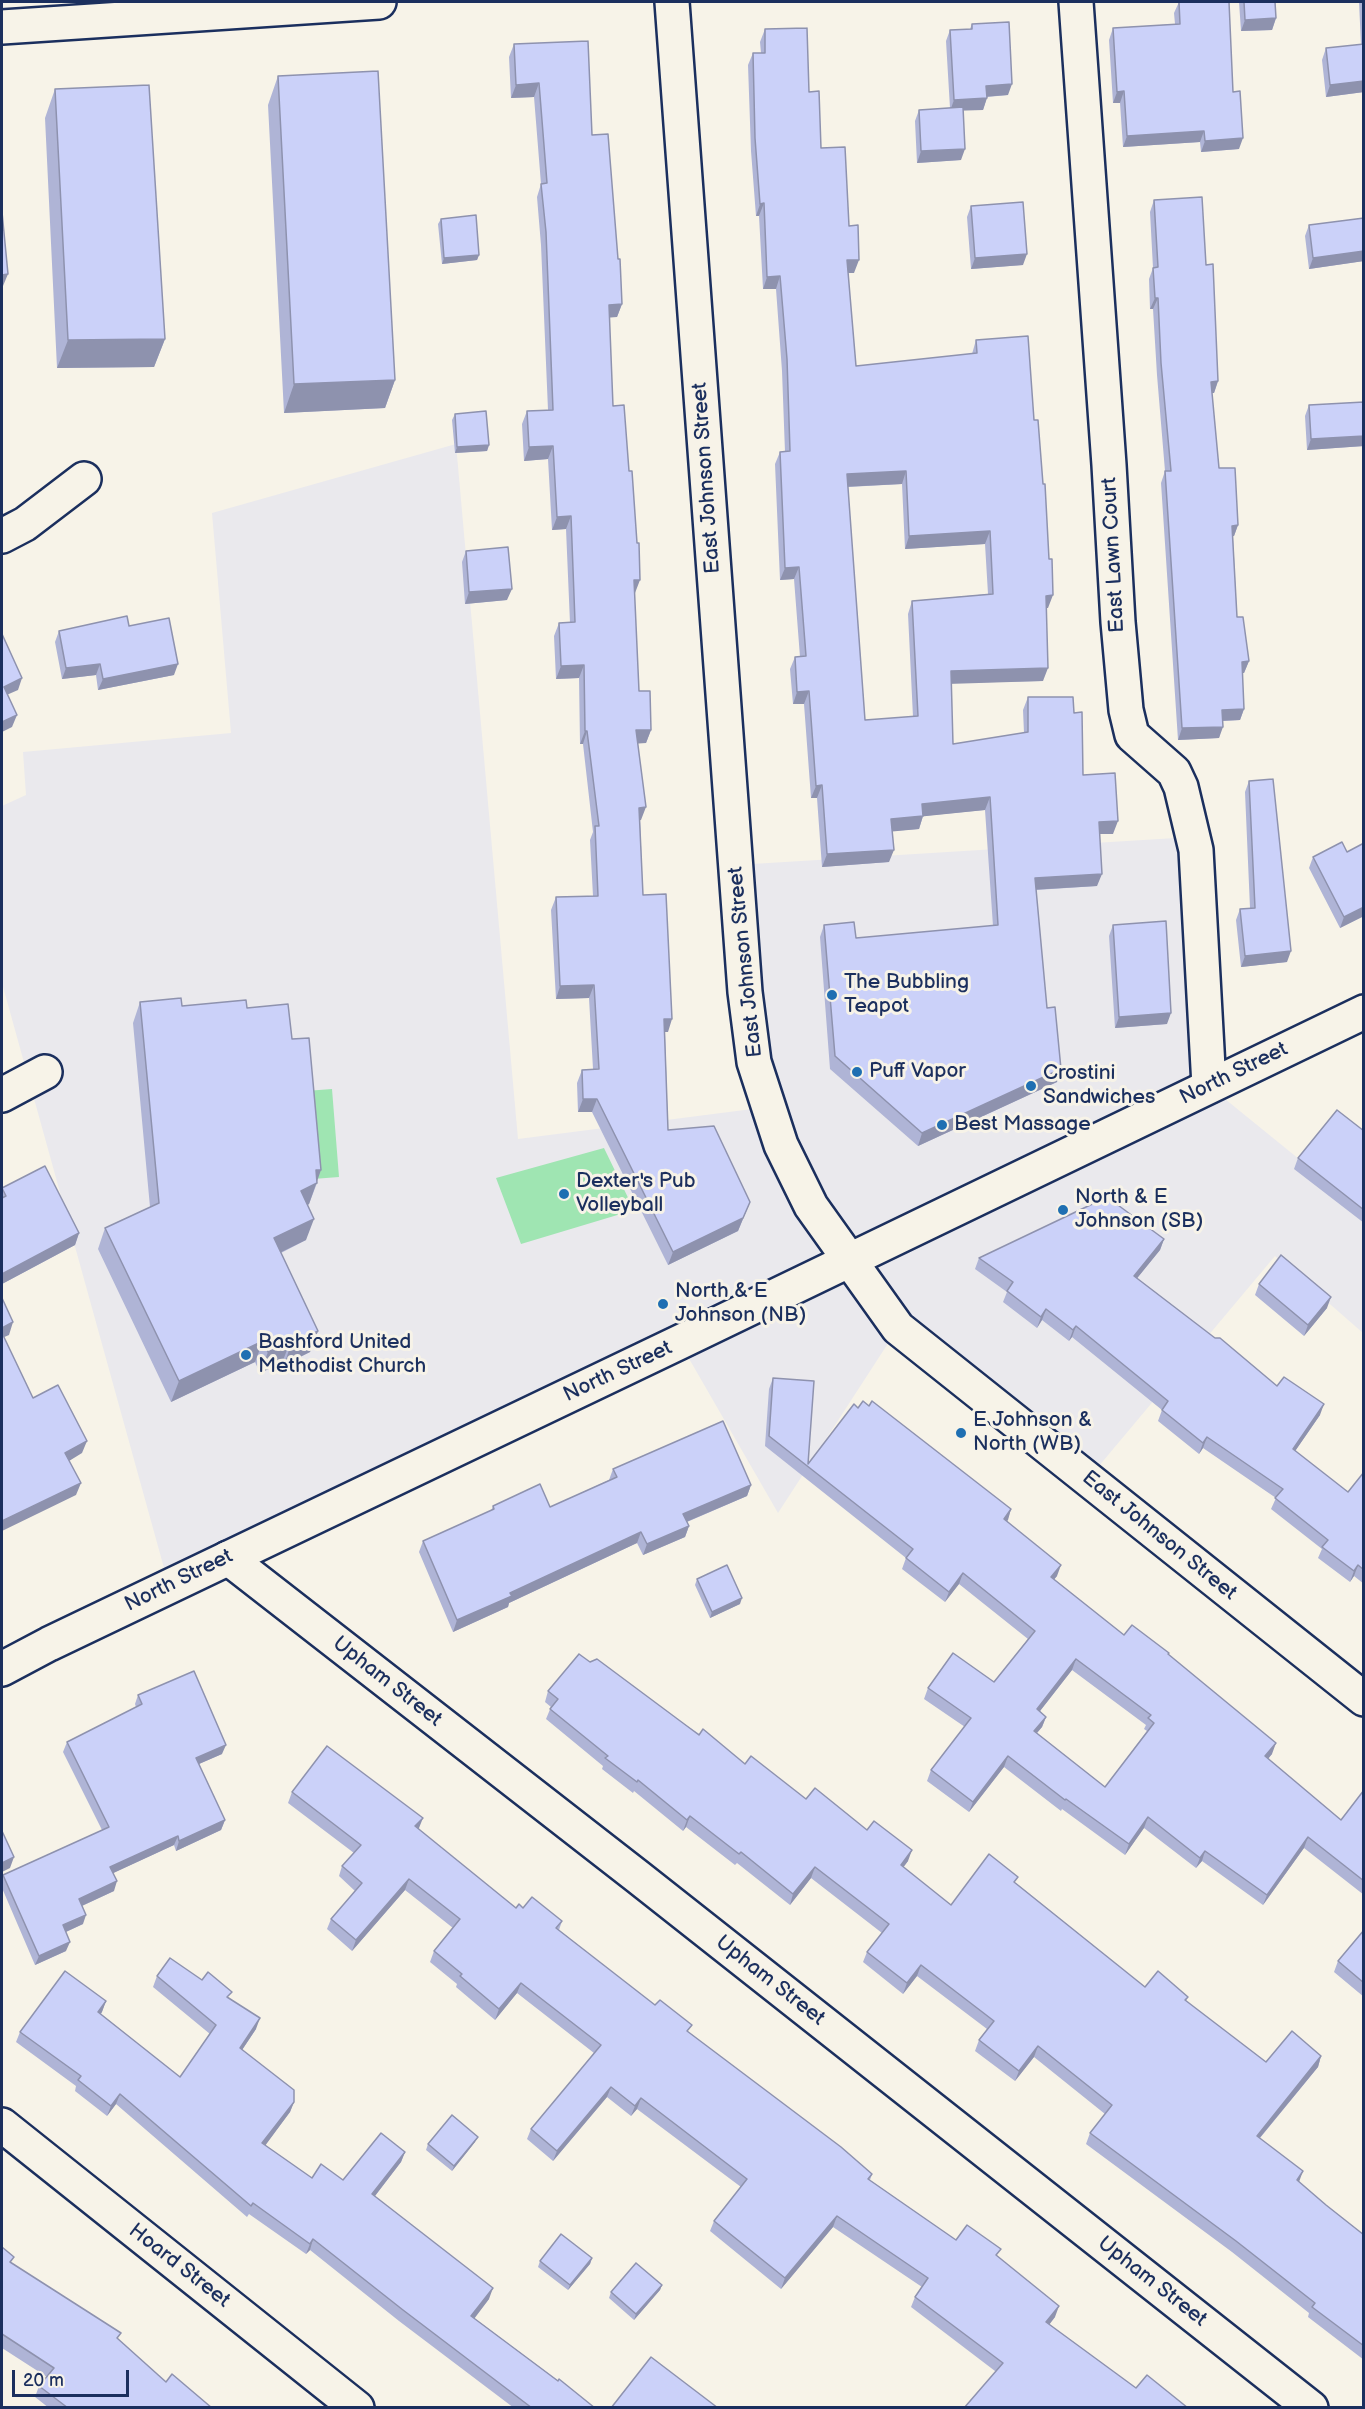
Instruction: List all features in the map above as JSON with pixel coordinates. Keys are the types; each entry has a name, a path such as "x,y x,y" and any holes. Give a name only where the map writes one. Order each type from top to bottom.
{"street":[{"path":"2,27 379,2"},
{"name":"East Johnson Street","path":"672,2 745,992 754,1062 780,1145 810,1206 898,1328 1364,1699"},
{"name":"East Lawn Court","path":"1076,2 1126,710 1132,735 1174,772 1181,787 1196,850 1209,1086"},
{"path":"2,536 25,524 84,479"},
{"name":"North Street","path":"2,1669 1364,1012"},
{"path":"2,1095 45,1072"},
{"name":"Upham Street","path":"228,1558 629,1870 1311,2408"},
{"name":"Hoard Street","path":"2,2125 357,2408"}],"shaded area":[{"path":"456,444 518,1139 768,1107 736,865 1192,837 1209,1086 1363,1211 1363,1333 1275,1256 1088,1479 898,1328 778,1513 680,1343 169,1586 2,983 2,806 26,795 23,752 231,733 212,513"}],"green space":[{"path":"332,1089 339,1177 313,1179 306,1091"},
{"name":"Dexter's Pub Volleyball","path":"604,1148 634,1210 521,1244 496,1178"}],"building":[{"path":"1179,2 1229,2 1233,92 1240,91 1243,138 1205,141 1204,131 1127,136 1124,91 1117,92 1113,28 1180,24"},
{"path":"1244,2 1275,2 1276,18 1245,20"},
{"path":"1009,22 1012,84 986,86 987,98 954,100 950,30 972,29 972,24"},
{"path":"807,28 809,92 819,91 821,148 845,147 849,226 858,225 859,260 847,260 856,366 977,353 976,340 1028,336 1034,420 1038,420 1043,484 1045,484 1049,559 1052,559 1053,595 1046,596 1048,668 951,671 953,744 1028,732 1028,697 1073,697 1074,713 1082,712 1083,775 1115,773 1118,821 1099,822 1102,874 1035,878 1047,1008 1055,1007 1061,1069 922,1133 835,1056 824,925 854,922 856,938 998,925 990,797 922,804 923,816 891,819 894,850 827,854 822,785 816,786 809,691 797,692 795,657 806,656 799,567 785,568 780,452 790,451 787,359 780,276 767,277 764,203 760,204 755,138 753,53 765,53 765,29","holes":["906,471 909,536 990,531 993,594 912,601 918,716 865,720 847,474"]},
{"path":"588,41 592,135 608,134 618,259 620,259 622,304 609,305 613,406 624,405 629,471 632,471 637,543 639,543 640,580 634,580 639,691 650,691 651,730 636,730 646,807 639,808 643,895 666,894 672,1019 664,1019 668,1130 714,1126 750,1202 743,1218 673,1252 597,1099 583,1099 582,1070 599,1069 594,985 560,986 556,897 598,896 595,826 599,826 587,731 585,731 584,665 561,666 559,623 575,622 571,516 557,517 553,446 529,447 527,411 553,410 546,232 541,184 547,183 539,83 516,85 514,44"},
{"path":"1364,44 1364,81 1330,85 1326,48"},
{"path":"378,71 395,380 294,384 278,76"},
{"path":"149,85 165,339 68,340 55,89"},
{"path":"963,107 965,149 921,151 919,110"},
{"path":"1202,197 1206,265 1213,264 1218,381 1211,382 1219,468 1235,468 1238,525 1232,526 1237,617 1243,617 1249,661 1242,662 1244,709 1222,710 1223,727 1182,728 1165,471 1171,471 1161,363 1158,298 1155,298 1153,268 1158,267 1154,200"},
{"path":"1023,202 1027,254 975,258 971,206"},
{"path":"2,212 8,274 2,275"},
{"path":"476,215 479,255 444,258 441,219"},
{"path":"1364,218 1364,251 1313,258 1309,225"},
{"path":"1364,402 1364,436 1311,439 1309,405"},
{"path":"486,411 489,445 457,447 455,414"},
{"path":"508,547 512,589 469,592 466,551"},
{"path":"127,616 129,626 169,618 178,664 103,679 100,664 66,668 59,631"},
{"path":"2,634 22,678 4,687 17,715 2,722"},
{"path":"1273,779 1291,951 1245,956 1240,909 1255,908 1249,781"},
{"path":"1342,842 1347,852 1364,843 1364,907 1344,917 1313,857"},
{"path":"1166,921 1171,1013 1119,1017 1113,925"},
{"path":"181,998 182,1006 246,1000 247,1008 288,1004 292,1039 309,1038 321,1170 316,1170 317,1183 301,1191 314,1219 274,1238 318,1331 268,1352 263,1341 179,1381 105,1228 159,1203 140,1002"},
{"path":"1337,1110 1364,1131 1364,1210 1298,1158"},
{"path":"45,1166 79,1233 2,1274 2,1198 6,1196 2,1188"},
{"path":"1107,1197 1164,1239 1134,1276 1215,1338 1220,1338 1277,1386 1284,1377 1324,1404 1293,1449 1348,1492 1364,1472 1364,1570 1358,1565 1354,1571 1322,1547 1328,1540 1275,1498 1283,1489 1207,1437 1203,1443 1162,1410 1168,1401 1076,1326 1073,1330 1046,1309 1041,1317 1007,1291 1013,1282 979,1258"},
{"path":"1281,1255 1331,1297 1308,1325 1259,1284"},
{"path":"2,1298 13,1322 2,1328"},
{"path":"2,1333 33,1398 58,1385 87,1441 65,1453 81,1483 2,1521"},
{"path":"773,1378 814,1381 808,1464 854,1404 858,1408 863,1401 869,1406 872,1401 1011,1509 1004,1519 1061,1565 1051,1577 1124,1635 1132,1625 1276,1743 1265,1756 1341,1820 1364,1790 1364,1881 1308,1837 1267,1895 1205,1851 1200,1858 1148,1817 1129,1844 1065,1800 1008,1756 973,1802 931,1770 971,1718 928,1688 953,1653 994,1682 1035,1631 963,1573 949,1592 906,1558 913,1549 769,1436","holes":["1076,1659 1151,1715 1148,1718 1154,1723 1105,1787 1034,1731 1046,1717 1037,1709"]},
{"path":"723,1421 751,1485 683,1514 689,1526 647,1544 641,1532 510,1593 512,1596 457,1620 423,1541 494,1509 493,1506 540,1484 550,1507 617,1477 613,1469"},
{"path":"727,1565 742,1598 712,1612 697,1579"},
{"path":"579,1654 590,1662 597,1659 699,1735 703,1729 745,1764 751,1756 806,1799 815,1788 867,1830 874,1821 912,1850 901,1865 951,1905 989,1854 1018,1877 1014,1882 1145,1987 1158,1971 1188,1997 1185,2000 1266,2062 1292,2031 1321,2056 1257,2136 1303,2171 1297,2180 1364,2235 1364,2346 1312,2307 1315,2303 1236,2241 1090,2133 1112,2105 1038,2046 1019,2071 979,2040 994,2021 921,1965 907,1983 867,1952 889,1924 815,1867 793,1894 741,1852 739,1854 690,1816 687,1820 638,1780 637,1782 605,1758 608,1756 550,1709 558,1699 548,1691"},
{"path":"194,1671 226,1745 196,1758 225,1820 179,1841 178,1836 110,1867 117,1881 79,1899 86,1915 63,1925 70,1942 39,1956 3,1875 109,1827 67,1742 142,1704 138,1695"},
{"path":"327,1746 423,1818 415,1826 516,1908 519,1904 523,1908 532,1897 562,1921 556,1928 655,2005 660,2000 692,2025 687,2031 841,2147 872,2174 868,2179 956,2240 967,2225 1001,2249 996,2255 1059,2306 1046,2322 1136,2388 1147,2375 1188,2408 964,2408 1003,2363 915,2297 928,2278 837,2216 785,2278 714,2221 747,2179 641,2098 635,2106 611,2087 557,2151 531,2129 601,2045 521,1983 499,2009 460,1976 462,1974 434,1951 460,1919 409,1879 356,1940 331,1919 362,1883 342,1866 361,1845 292,1792"},
{"path":"2,1831 14,1857 2,1863"},
{"path":"1364,1930 1364,1983 1338,1961"},
{"path":"170,1958 202,1980 208,1972 232,1992 227,1997 260,2018 240,2048 294,2090 294,2102 262,2143 312,2178 321,2164 343,2180 381,2133 405,2152 372,2194 493,2288 471,2316 558,2381 559,2379 595,2408 532,2408 313,2239 310,2244 253,2203 251,2206 120,2094 111,2106 78,2080 81,2076 20,2032 65,1971 106,2001 98,2012 180,2077 216,2025 157,1976"},
{"path":"452,2115 478,2137 454,2166 428,2144"},
{"path":"561,2234 592,2258 570,2285 540,2261"},
{"path":"2,2247 14,2257 10,2262 121,2333 117,2338 166,2382 172,2374 212,2408 68,2408 39,2386 54,2368 2,2334"},
{"path":"636,2263 662,2285 636,2314 611,2292"},
{"path":"651,2357 718,2408 611,2408"}],"place":[{"name":"The Bubbling Teapot","path":"832,995"},
{"name":"Puff Vapor","path":"857,1072"},
{"name":"Crostini Sandwiches","path":"1031,1086"},
{"name":"Best Massage","path":"942,1125"},
{"name":"Dexter's Pub Volleyball","path":"564,1194"},
{"name":"North & E Johnson (SB)","path":"1063,1210"},
{"name":"North & E Johnson (NB)","path":"663,1304"},
{"name":"Bashford United Methodist Church","path":"246,1355"},
{"name":"E Johnson & North (WB)","path":"961,1433"}]}
